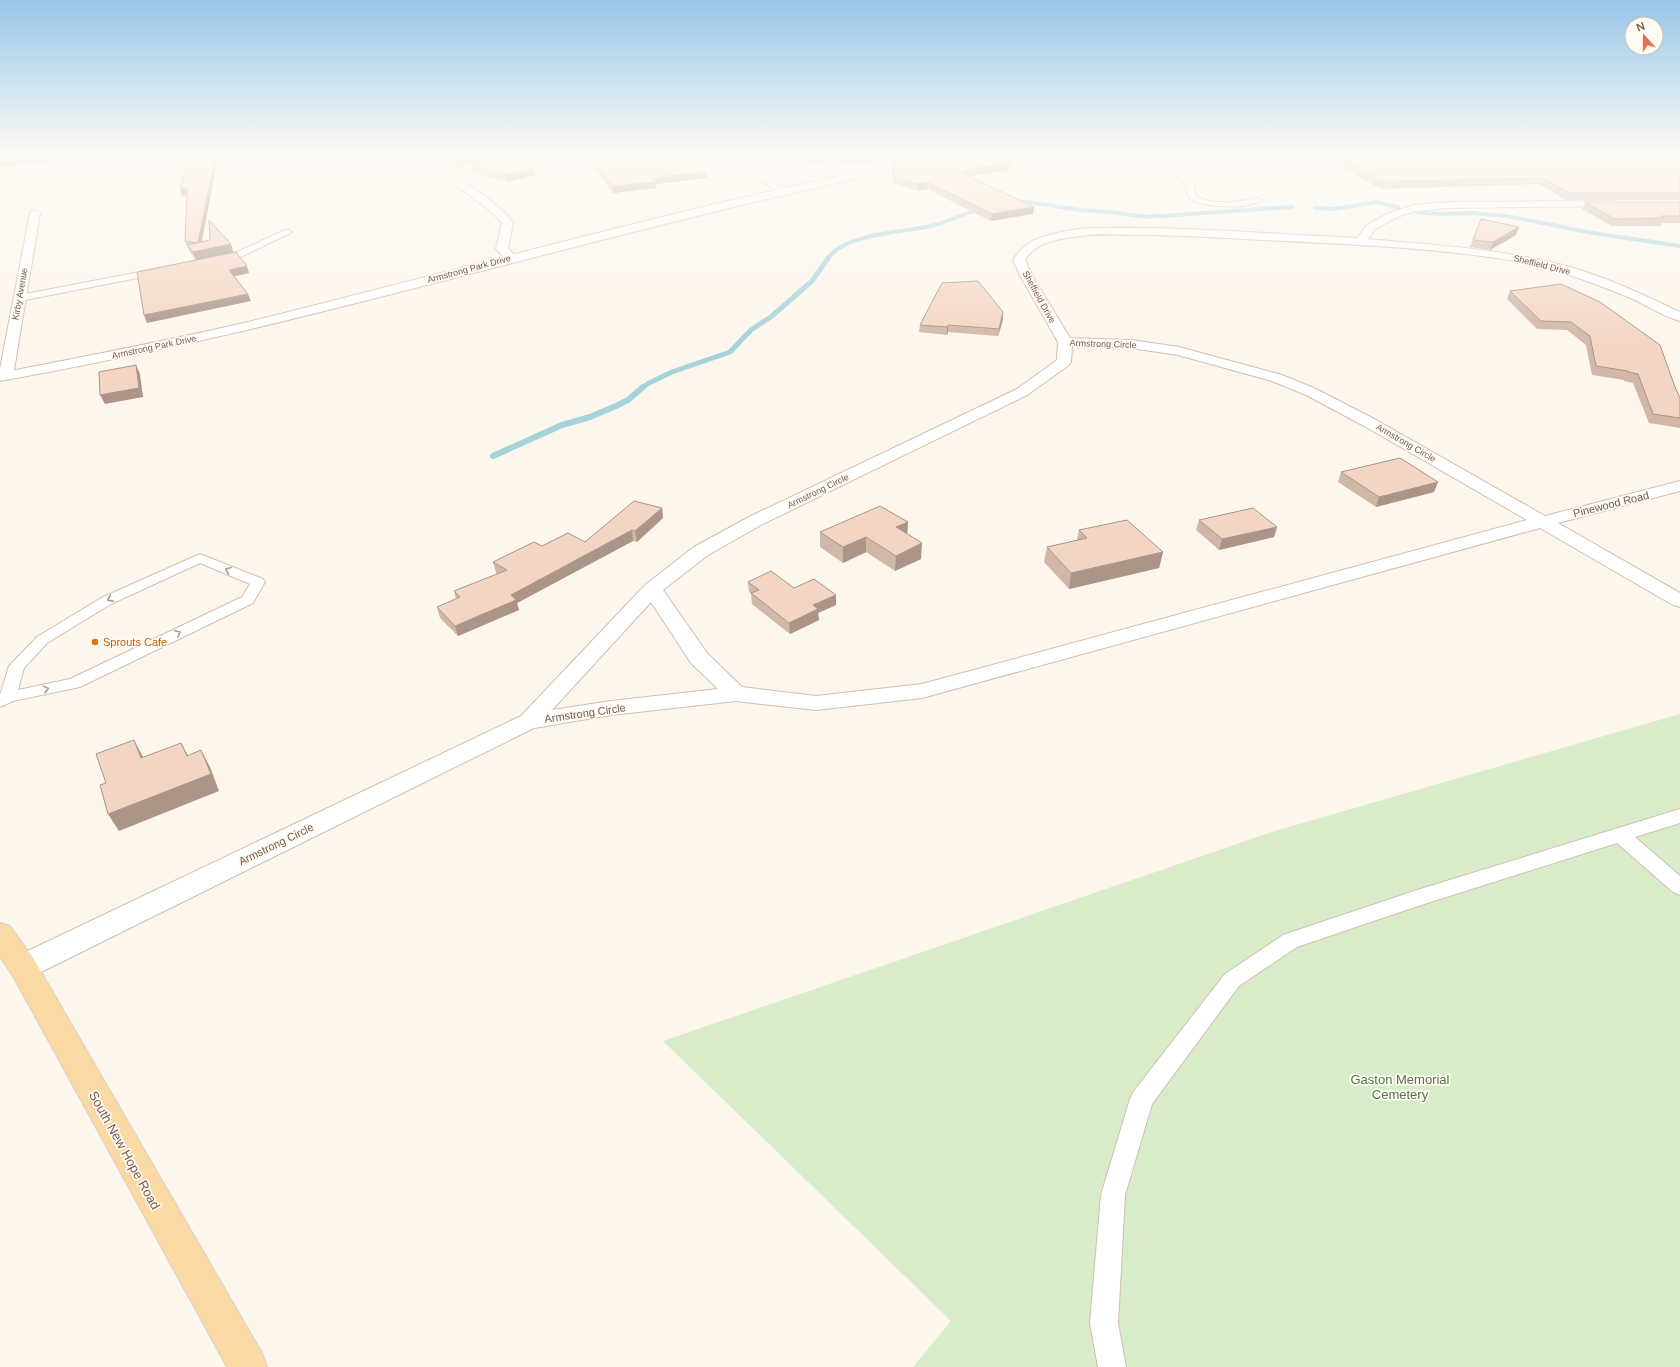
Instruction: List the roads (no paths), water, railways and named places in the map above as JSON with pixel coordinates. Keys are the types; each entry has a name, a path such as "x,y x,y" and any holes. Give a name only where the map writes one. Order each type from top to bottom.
{"main road":[{"name":"South New Hope Road","path":"0,934 23,967 248,1367"}],"street":[{"name":"Kirby Avenue","path":"3,377 20,298 34,218"},
{"path":"504,218 508,222 502,249 511,258"},
{"name":"Armstrong Park Drive","path":"3,377 107,357 246,326 675,218"},
{"path":"1360,242 1371,228 1388,218"},
{"name":"Sheffield Drive","path":"1065,342 1027,277 1019,260 1024,252 1033,245 1047,239 1083,232 1128,230 1360,242 1445,249 1522,259 1590,278 1634,295 1680,317"},
{"name":"Armstrong Circle","path":"529,721 652,589 701,551 755,521 1022,392 1064,362 1065,342 1131,344 1179,351 1277,378 1311,392 1372,424 1680,601"},
{"name":"Pinewood Road","path":"1542,522 1680,486"},
{"name":"Armstrong Circle","path":"23,967 529,721 611,708 736,694 816,703 922,691 1542,522"},
{"path":"652,589 699,658 736,694"}],"lane":[{"path":"211,261 240,254 288,232"},
{"path":"20,298 167,269"},
{"path":"200,558 258,582 248,600 74,682 4,700 17,666 42,640 113,598 200,558"},
{"path":"1112,1367 1104,1323 1113,1195 1139,1106 1142,1099 1232,980 1290,941 1414,899 1680,816"},
{"path":"1619,834 1680,887"}],"waterway":[{"path":"829,257 837,249 863,238 923,228 956,218"},
{"path":"1515,218 1593,233 1680,246"},
{"path":"642,388 672,372 730,352 751,330 772,316 812,281 829,257"},
{"path":"493,456 562,425 590,417 616,406 628,400 643,387"}],"place":[{"name":"Sprouts Cafe","path":"95,642"}],"park label":[{"name":"Gaston Memorial Cemetery","path":"1400,1086"}]}
